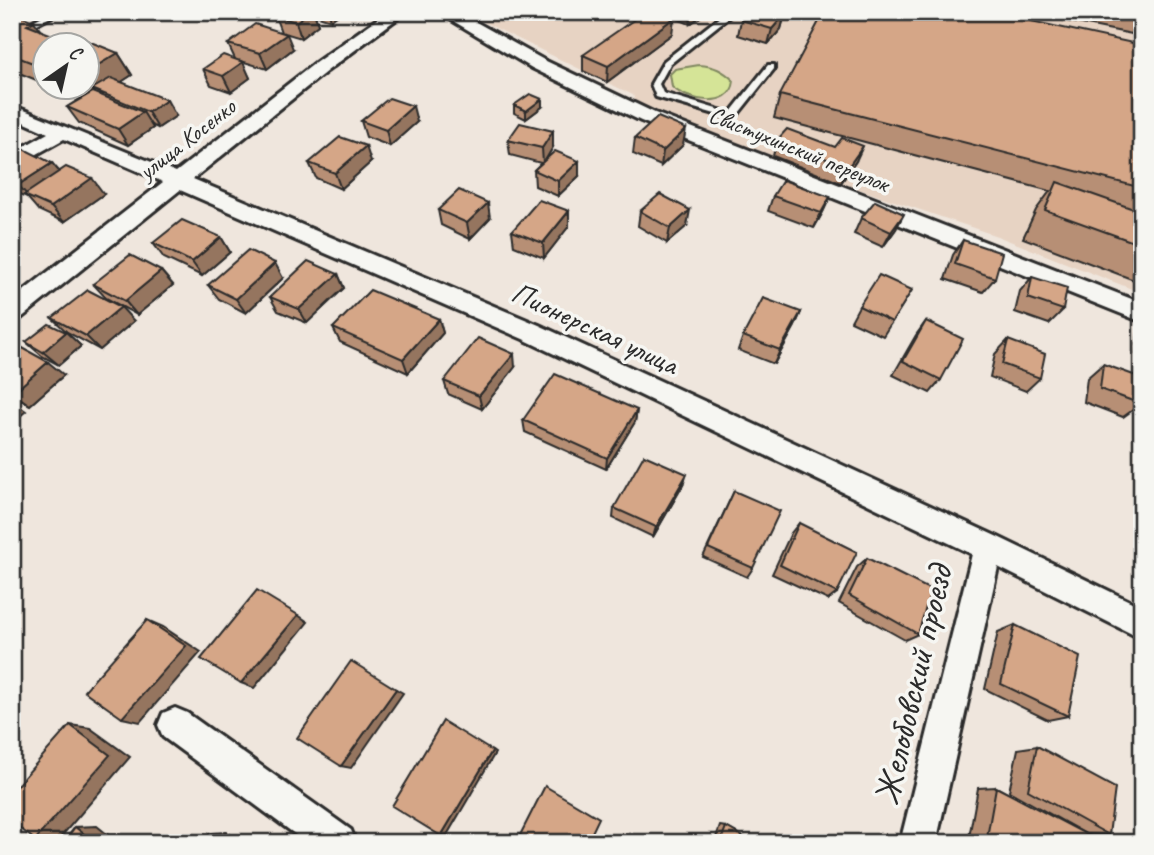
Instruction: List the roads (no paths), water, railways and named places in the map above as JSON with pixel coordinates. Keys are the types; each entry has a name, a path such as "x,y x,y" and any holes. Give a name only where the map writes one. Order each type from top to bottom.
{"street":[{"name":"улица Косенко","path":"12,313 321,67 398,12"},
{"name":"Свистухинский переулок","path":"446,12 538,64 648,117 1142,313"},
{"name":"Пионерская улица","path":"12,110 531,332 988,547 1142,624"},
{"path":"12,162 63,132"},
{"name":"Желобовский проезд","path":"918,843 988,547"},
{"path":"175,725 338,843"}],"lane":[{"path":"12,35 56,12"},
{"path":"731,12 667,63 655,85 659,95 732,116 771,67"}]}
